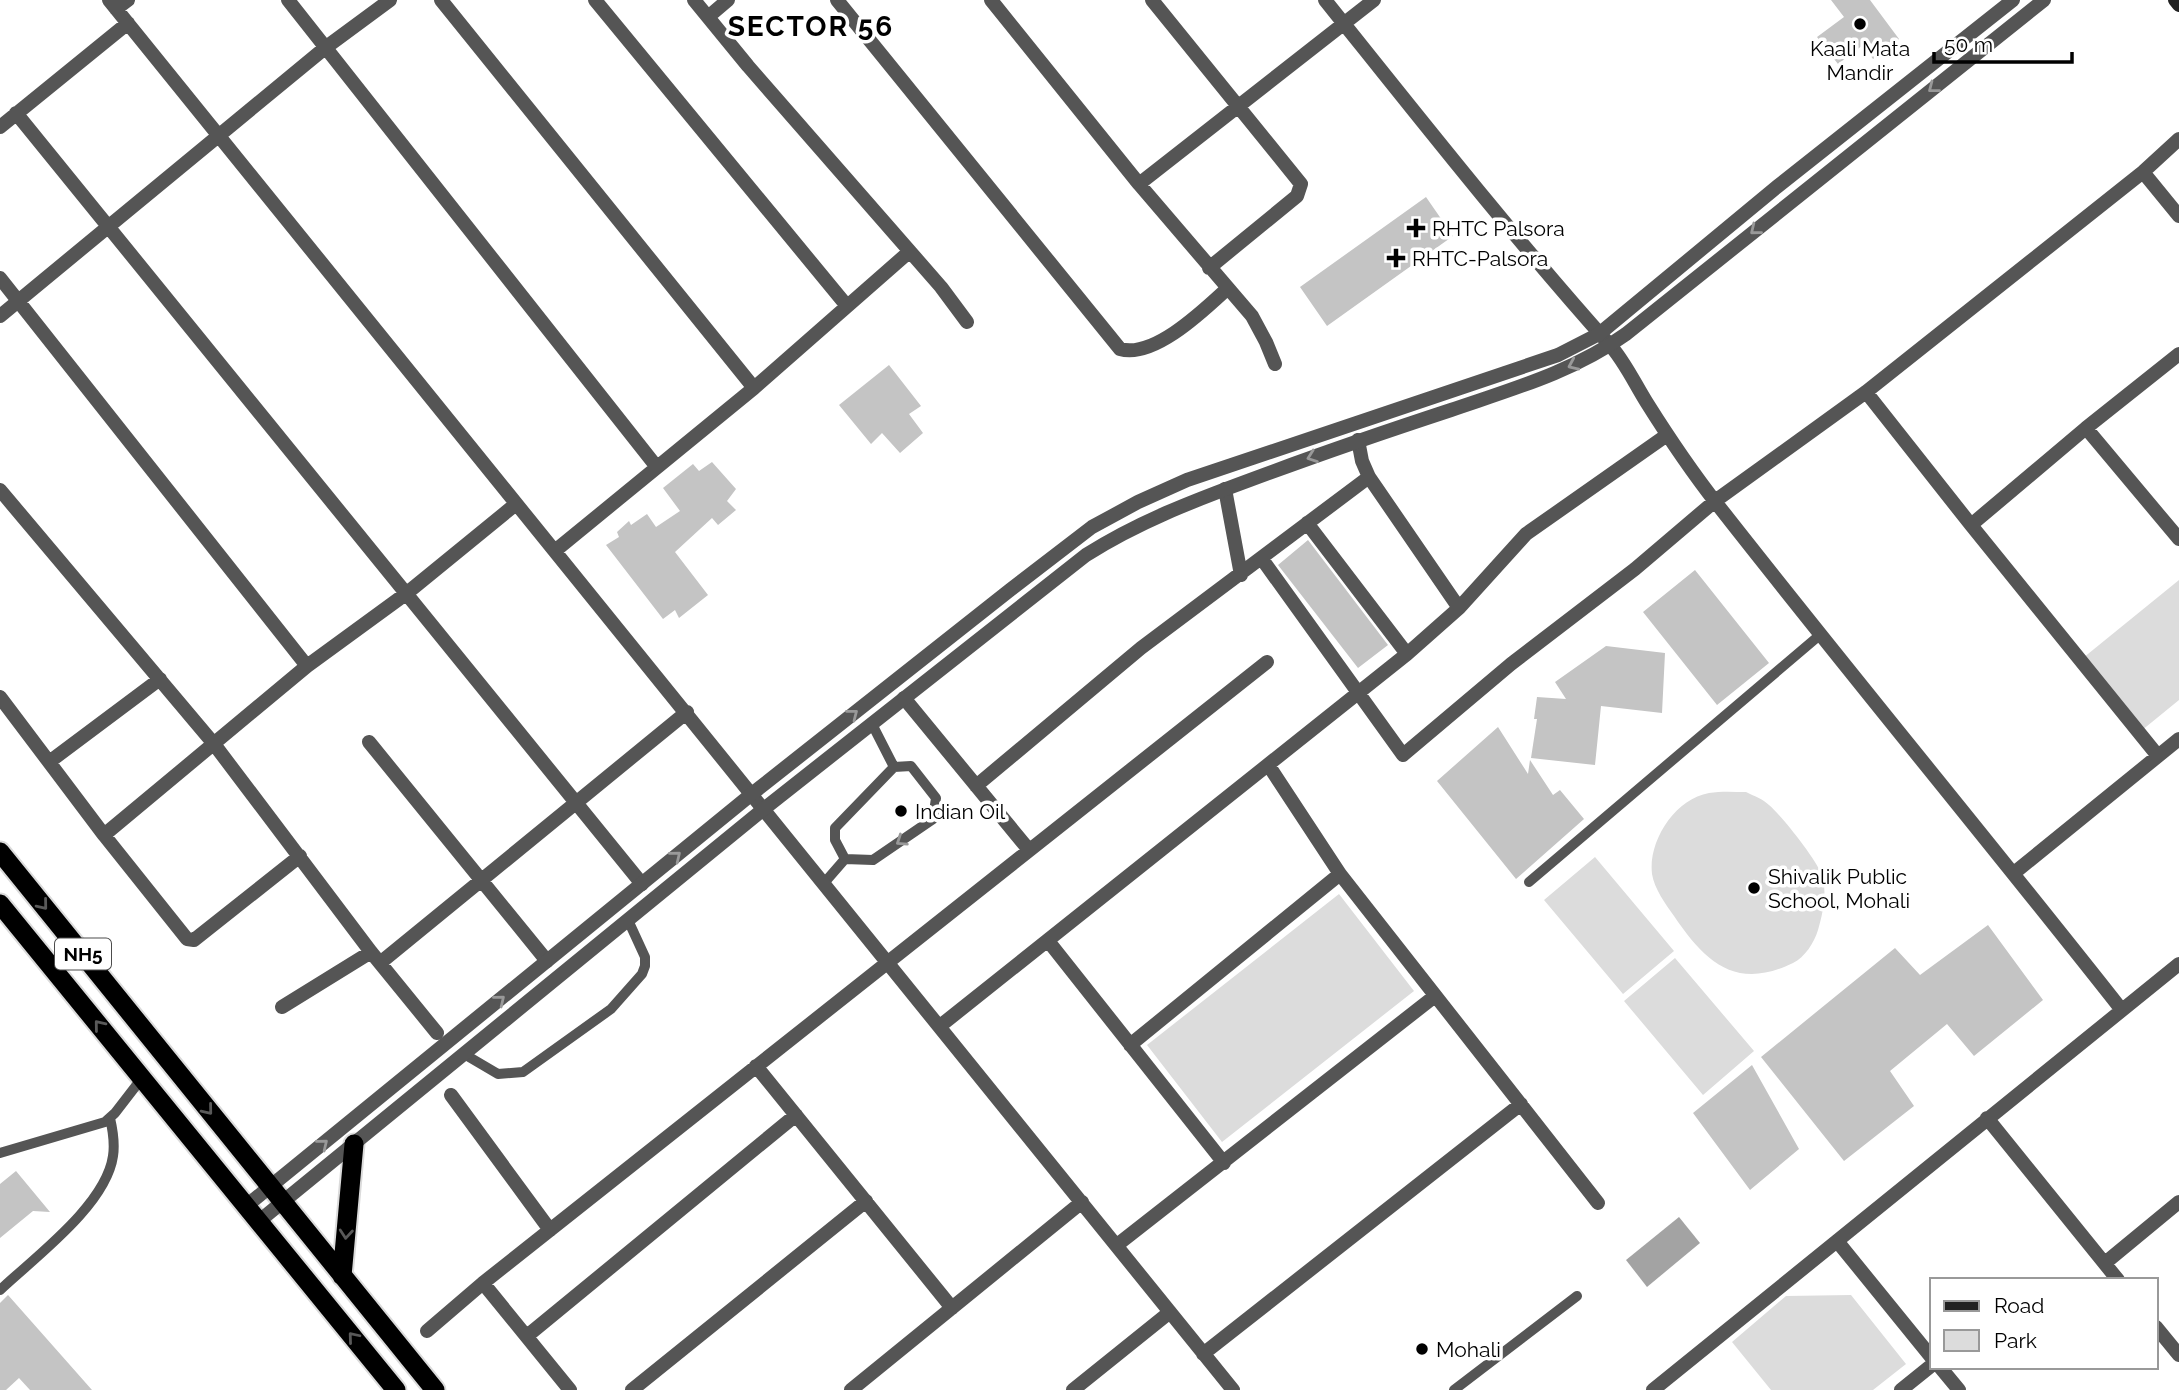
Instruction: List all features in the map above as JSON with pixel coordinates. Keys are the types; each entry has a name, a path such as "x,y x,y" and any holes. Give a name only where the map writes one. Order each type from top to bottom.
{"highway":[{"name":"NH5","path":"0,852 435,1390"},
{"name":"NH5","path":"0,904 396,1390"},
{"path":"342,1276 354,1144"}],"main road":[{"path":"2175,0 2179,5"}],"street":[{"path":"288,0 656,466"},
{"path":"0,316 325,48 390,0"},
{"path":"440,0 754,388"},
{"path":"595,0 847,306"},
{"path":"694,0 941,287 967,322"},
{"path":"708,17 728,0"},
{"path":"837,0 1120,349 1130,352 1156,344 1227,288"},
{"path":"991,0 1139,184 1252,316 1275,365"},
{"path":"1152,0 1301,184 1297,196 1209,268"},
{"path":"1325,0 1439,144 1611,345 1667,435 1714,501 2014,873 2120,1009"},
{"path":"1139,184 1374,0"},
{"path":"252,1214 270,1187 753,793 1092,527 1187,480 1558,355 1599,334 1778,186 2013,0"},
{"path":"252,1214 283,1202 765,808 1086,555 1144,521 1358,440 1523,385 1578,364 1611,345 2044,0"},
{"path":"118,3 128,23 1233,1390"},
{"path":"0,127 128,23"},
{"path":"16,113 642,884"},
{"path":"1262,559 1403,755 1511,664 1635,569 1714,501 1866,392 2143,172 2179,139"},
{"path":"2143,172 2179,216"},
{"path":"556,551 754,388 909,252"},
{"path":"0,278 307,666"},
{"path":"1971,526 2086,428 2179,354"},
{"path":"1866,392 2158,756"},
{"path":"1352,423 1369,477 1459,608"},
{"path":"2086,428 2179,540"},
{"path":"940,1026 1049,942 1407,654 1459,608 1526,534 1667,435"},
{"path":"976,786 1141,648 1369,477"},
{"path":"1225,489 1241,575"},
{"path":"0,490 214,744 376,958 437,1033"},
{"path":"104,835 307,666 407,593 516,504"},
{"path":"1307,523 1407,654"},
{"path":"427,1331 483,1283 1267,662"},
{"path":"49,762 160,679"},
{"path":"0,697 104,835 190,940 300,856"},
{"path":"904,698 1029,850"},
{"path":"282,1007 376,958 481,880 687,712"},
{"path":"2014,873 2179,739"},
{"path":"369,742 547,961"},
{"path":"1269,766 1340,874 1598,1203"},
{"path":"1130,1045 1340,874"},
{"path":"1049,942 1224,1163"},
{"path":"1653,1390 2120,1009 2179,964"},
{"path":"1116,1245 1435,996"},
{"path":"756,1066 952,1308"},
{"path":"451,1095 550,1230"},
{"path":"1203,1354 1521,1104"},
{"path":"527,1336 796,1115"},
{"path":"1987,1118 2116,1278"},
{"path":"632,1390 866,1201"},
{"path":"851,1390 1082,1202"},
{"path":"2105,1263 2179,1202"},
{"path":"1837,1241 1930,1356"},
{"path":"483,1283 570,1390"},
{"path":"1073,1390 1170,1312"},
{"path":"2158,1328 2179,1354"},
{"path":"1901,1390 1930,1367"},
{"path":"1942,1369 1959,1390"}],"lane":[{"path":"1529,881 1821,634"},
{"path":"872,724 894,767"},
{"path":"911,766 936,798 933,819 873,860 845,859 835,840 835,828 894,767 911,766"},
{"path":"825,882 845,859"},
{"path":"464,1054 498,1073 511,1075 523,1072 611,1009 642,974 645,966 645,957 628,920"},
{"path":"0,1153 97,1125 110,1118 142,1078"},
{"path":"0,1290 75,1221 103,1185 113,1158 110,1118"},
{"path":"1454,1390 1577,1296"}],"green space":[{"path":"2179,580 2179,700 2141,731 2083,658"},
{"path":"1746,792 1767,803 1790,827 1818,866 1824,887 1820,923 1809,949 1793,963 1773,971 1755,974 1738,973 1724,967 1698,947 1664,902 1652,874 1654,848 1659,835 1666,823 1685,804 1709,793"},
{"path":"1595,857 1674,951 1623,994 1544,900"},
{"path":"1339,894 1414,991 1222,1142 1147,1045"},
{"path":"1675,958 1754,1051 1703,1095 1624,1001"},
{"path":"1851,1295 1906,1364 1873,1390 1771,1390 1732,1342 1786,1296"}],"shaded area":[{"path":"1679,1217 1700,1243 1647,1287 1626,1260"}],"building":[{"path":"1831,0 1870,0 1899,39 1873,59 1863,45 1838,64 1817,37 1844,17"},
{"path":"1426,197 1453,236 1327,326 1300,287"},
{"path":"889,365 921,406 909,414 923,433 900,453 882,433 871,444 839,405"},
{"path":"712,462 736,489 727,501 736,510 718,525 712,518 675,552 708,595 679,618 675,610 663,619 606,545 619,537 617,532 629,521 631,525 647,514 656,527 680,511 663,488 693,464 699,471"},
{"path":"1308,540 1388,645 1358,668 1278,565"},
{"path":"1695,570 1769,663 1717,705 1643,612"},
{"path":"1606,646 1665,653 1662,713 1601,706 1595,765 1531,758 1537,719 1534,719 1537,697 1566,699 1555,682"},
{"path":"1498,727 1528,774 1530,760 1553,795 1560,790 1584,819 1516,879 1437,781"},
{"path":"1988,925 2043,1000 1974,1056 1947,1024 1890,1071 1914,1106 1844,1161 1761,1057 1895,948 1920,975"},
{"path":"1752,1065 1799,1149 1750,1190 1693,1113"},
{"path":"16,1171 50,1212 33,1211 0,1238 0,1184"},
{"path":"8,1295 92,1390 30,1390 19,1378 6,1390 0,1390 0,1303"}],"place":[{"name":"Kaali Mata Mandir","path":"1860,24"},
{"name":"RHTC Palsora","path":"1416,228"},
{"name":"RHTC-Palsora","path":"1396,258"},
{"name":"Indian Oil","path":"901,811"},
{"name":"Shivalik Public School, Mohali","path":"1754,888"},
{"name":"Mohali","path":"1422,1349"}],"district":[{"name":"SECTOR 56","path":"811,26"}]}
